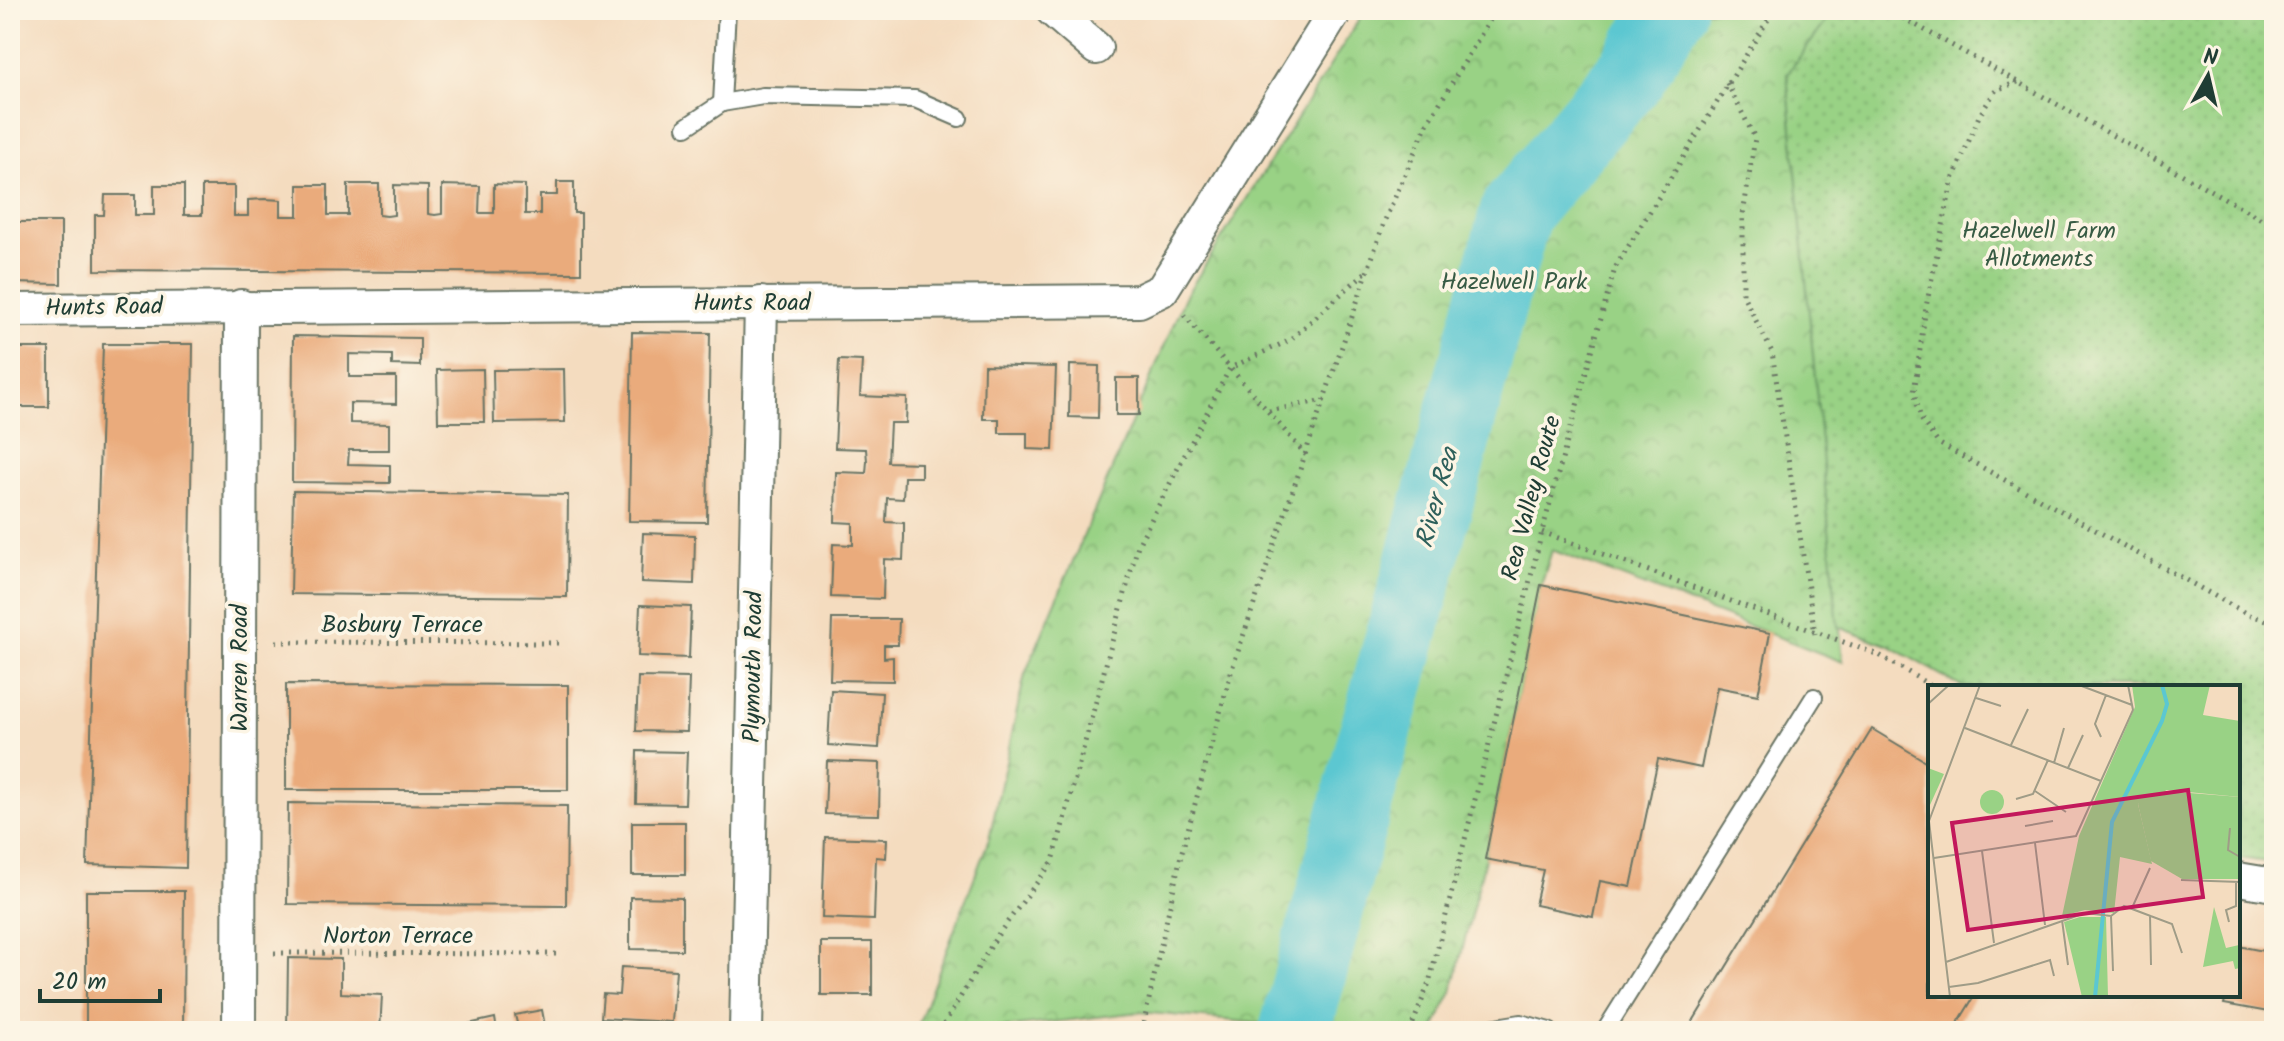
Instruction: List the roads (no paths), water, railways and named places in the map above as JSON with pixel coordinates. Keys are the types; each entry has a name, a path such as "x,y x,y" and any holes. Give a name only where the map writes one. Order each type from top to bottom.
{"street":[{"path":"1052,10 1096,48"},
{"name":"Hunts Road","path":"10,310 1139,301 1162,290 1336,10"},
{"name":"Plymouth Road","path":"746,1031 761,303"},
{"name":"Warren Road","path":"239,1031 241,306"},
{"path":"2240,879 2274,885"}],"lane":[{"path":"722,103 727,10"},
{"path":"686,127 722,103 763,96 915,99 959,118"},
{"path":"1605,1031 1814,697"},
{"path":"1472,1031 1521,1023 1549,1031"}],"waterway":[{"name":"River Rea","path":"1295,1031 1516,211 1631,74 1670,10"}],"park label":[{"name":"Hazelwell Farm Allotments","path":"2039,245"},
{"name":"Hazelwell Park","path":"1514,282"}]}
